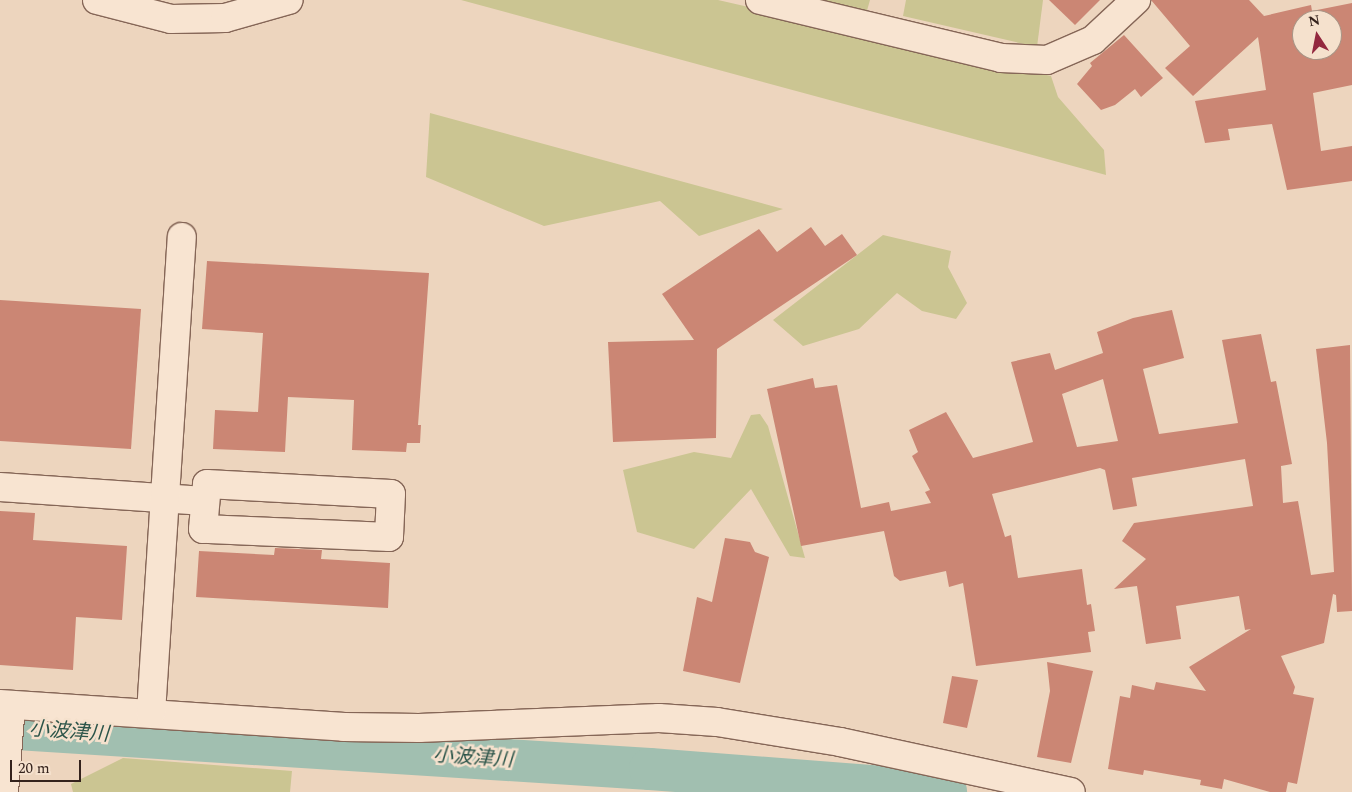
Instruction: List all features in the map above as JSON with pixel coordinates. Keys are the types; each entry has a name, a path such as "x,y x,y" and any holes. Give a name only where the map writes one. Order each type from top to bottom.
{"street":[{"path":"97,0 172,19 225,18 289,0"},
{"path":"760,0 1001,58 1048,60 1093,40 1136,0"},
{"path":"151,713 182,237"},
{"path":"207,484 391,494 389,537 203,528 205,501 207,484"},
{"path":"0,487 205,501"},
{"path":"4,792 7,709 151,713 409,728 660,718 717,722 840,742 1071,792"}],"shaded area":[{"path":"461,0 718,0 1051,76 1058,97 1104,150 1106,175"},
{"path":"817,0 870,0 866,14"},
{"path":"906,0 1043,0 1037,47 903,16"},
{"path":"430,113 783,209 699,236 660,201 544,226 426,177"},
{"path":"883,235 951,251 948,267 967,303 956,319 922,311 897,293 859,329 803,346 773,320"},
{"path":"760,414 768,426 805,558 790,556 751,489 694,549 637,532 623,470 694,452 731,458 751,415"},
{"path":"123,758 292,771 290,792 73,792 71,784"}],"building":[{"path":"1049,0 1100,0 1075,25"},
{"path":"1151,0 1249,0 1264,16 1311,5 1312,10 1292,10 1292,60 1342,60 1342,10 1317,10 1352,3 1352,85 1313,93 1321,151 1352,146 1352,181 1287,190 1272,124 1228,129 1230,140 1205,143 1195,101 1266,90 1258,37 1193,96 1165,68 1190,46"},
{"path":"1124,35 1163,78 1141,97 1135,89 1115,105 1101,110 1077,84 1092,66 1090,63"},
{"path":"811,227 825,246 842,234 857,255 717,349 716,438 613,442 608,342 694,340 662,294 759,229 777,252"},
{"path":"207,261 429,273 418,425 421,425 420,443 407,443 406,452 352,450 354,400 288,397 285,452 213,449 215,410 258,412 263,333 202,329"},
{"path":"0,300 141,309 131,449 0,441"},
{"path":"1172,310 1184,358 1143,369 1159,434 1238,423 1222,340 1261,334 1271,382 1276,381 1292,464 1281,466 1283,503 1298,501 1311,575 1334,572 1327,443 1316,349 1350,345 1352,611 1337,612 1336,595 1333,594 1324,643 1281,656 1295,687 1293,694 1314,698 1297,784 1288,782 1286,792 1270,792 1224,779 1222,789 1200,785 1201,780 1144,770 1143,775 1108,769 1120,696 1130,698 1132,685 1154,690 1156,682 1206,691 1189,667 1251,629 1245,630 1239,596 1176,606 1181,639 1146,644 1137,586 1114,589 1146,559 1122,541 1134,523 1253,506 1245,459 1132,478 1137,506 1113,510 1105,470 1100,468 992,494 1005,537 1011,535 1018,578 1082,569 1087,605 1091,604 1095,631 1088,632 1091,652 976,666 963,583 949,587 946,571 900,581 894,576 884,531 801,546 767,389 813,378 815,388 837,385 861,508 889,502 891,511 931,503 925,492 930,490 912,456 918,452 909,430 946,412 973,458 1033,442 1011,362 1050,353 1055,370 1103,353 1097,332 1133,318","holes":["1103,379 1118,441 1077,447 1062,394"]},
{"path":"0,511 35,513 33,540 127,546 122,620 76,617 73,670 0,665"},
{"path":"725,538 750,542 755,552 769,557 740,683 683,671 697,597 712,602"},
{"path":"275,548 322,550 321,559 390,563 388,608 196,597 199,551 274,555"},
{"path":"1047,662 1093,671 1071,763 1037,757 1050,691"},
{"path":"952,676 978,680 967,728 943,723"}],"waterway":[{"name":"小波津川","path":"0,728 650,769 946,792"}]}
